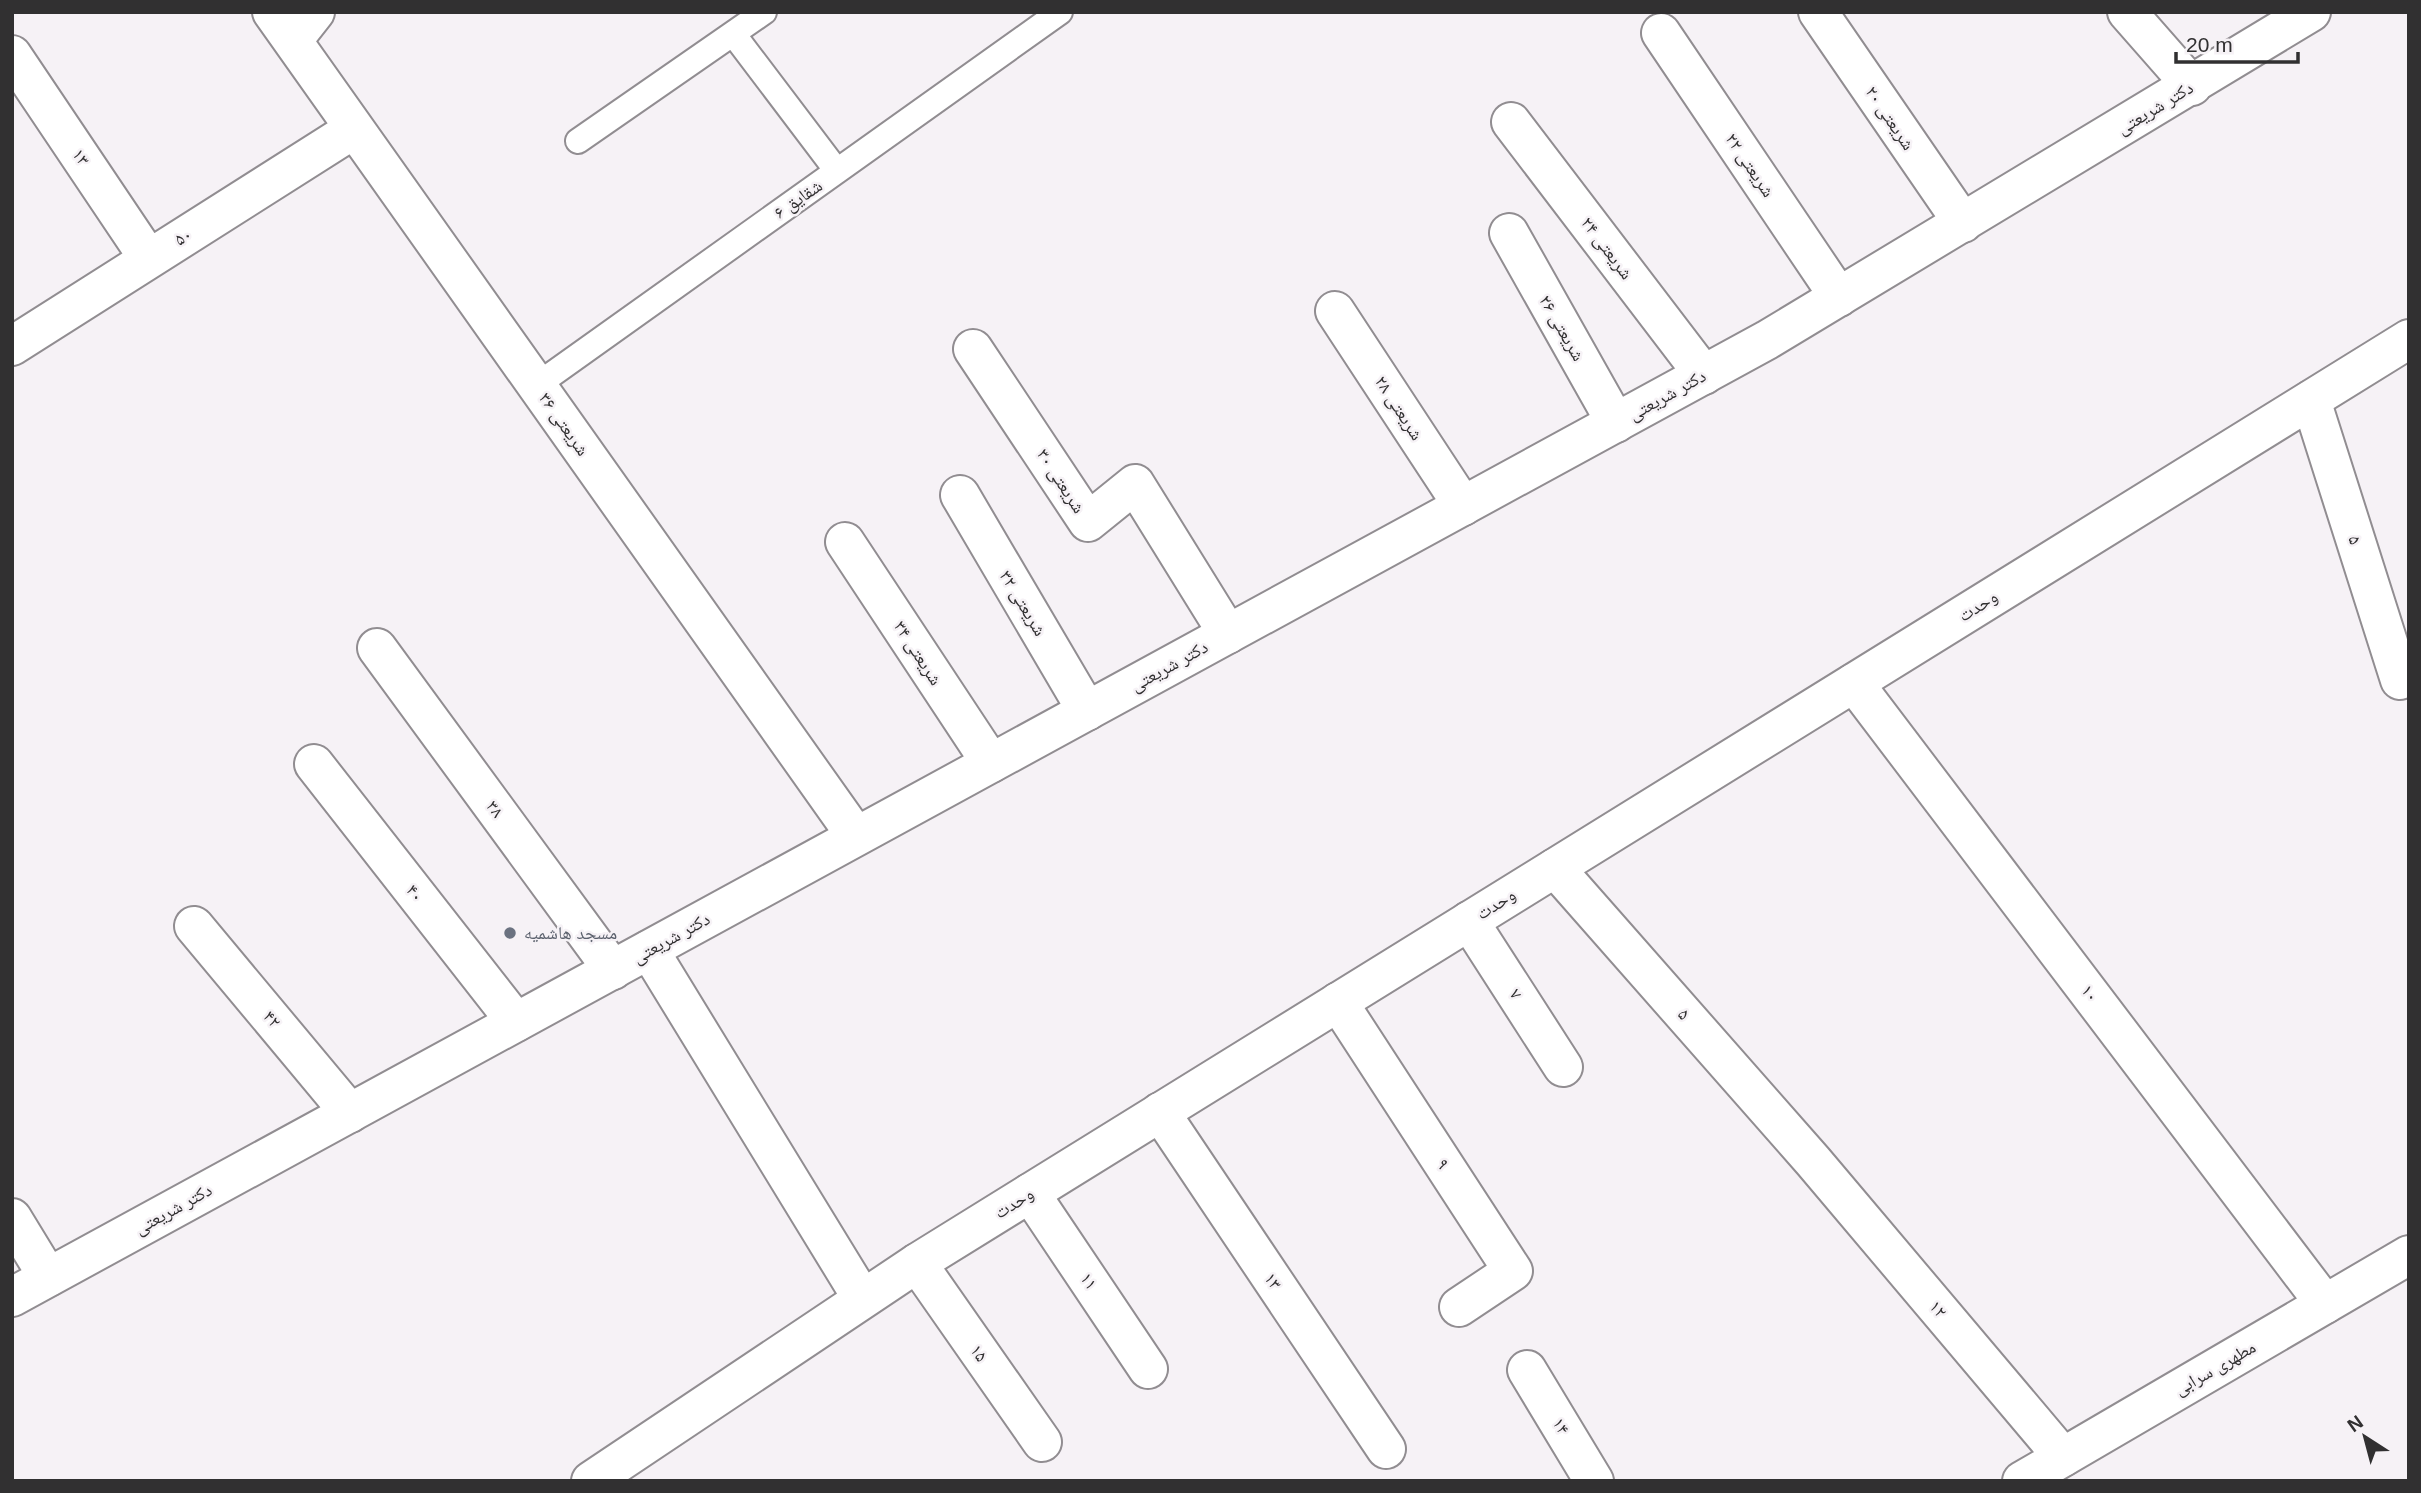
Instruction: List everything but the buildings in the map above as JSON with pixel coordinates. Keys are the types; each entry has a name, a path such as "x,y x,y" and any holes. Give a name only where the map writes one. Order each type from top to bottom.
{"street":[{"name":"شریعتی ۲۰","path":"1818,12 1963,223"},
{"path":"2127,12 2192,86"},
{"name":"دکتر شریعتی","path":"12,1297 1704,374 1839,297 2192,86 2300,15"},
{"name":"شریعتی ۳۶","path":"293,21 354,129 856,836"},
{"name":"شریعتی ۲۲","path":"1661,33 1839,297"},
{"name":"۱۳","path":"12,55 149,259"},
{"name":"شریعتی ۲۴","path":"1510,122 1704,374"},
{"name":"۵۰","path":"12,346 354,129"},
{"name":"شریعتی ۲۶","path":"1509,233 1616,423"},
{"name":"شریعتی ۲۸","path":"1335,311 1463,506"},
{"name":"وحدت","path":"601,1478 917,1263 2409,339"},
{"name":"شریعتی ۳۰","path":"973,349 1088,522 1135,484 1228,634"},
{"name":"۵","path":"2311,400 2400,680"},
{"name":"شریعتی ۳۲","path":"960,495 1087,711"},
{"name":"شریعتی ۳۴","path":"845,542 990,763"},
{"name":"۳۸","path":"377,648 613,970"},
{"name":"۱۰","path":"1854,683 2325,1304"},
{"name":"۴۰","path":"314,764 516,1022"},
{"name":"۵","path":"1555,868 1812,1160"},
{"name":"۷","path":"1469,921 1563,1067"},
{"name":"۴۲","path":"194,926 350,1113"},
{"path":"649,950 862,1298"},
{"name":"۹","path":"1338,1002 1513,1271 1459,1307"},
{"name":"۱۳","path":"1160,1112 1386,1449"},
{"name":"۱۲","path":"1812,1160 2063,1457"},
{"name":"۱۱","path":"1030,1193 1147,1369"},
{"path":"12,1218 48,1277"},
{"name":"مطهری سرابی","path":"2022,1481 2409,1255"},
{"name":"۱۵","path":"917,1263 1042,1442"},
{"name":"۱۴","path":"1527,1370 1594,1481"}],"lane":[{"path":"578,141 764,12"},
{"name":"شقایق ۶","path":"537,385 1060,12"},
{"path":"734,35 837,171"}],"place":[{"name":"مسجد هاشمیه","path":"510,933"}]}
